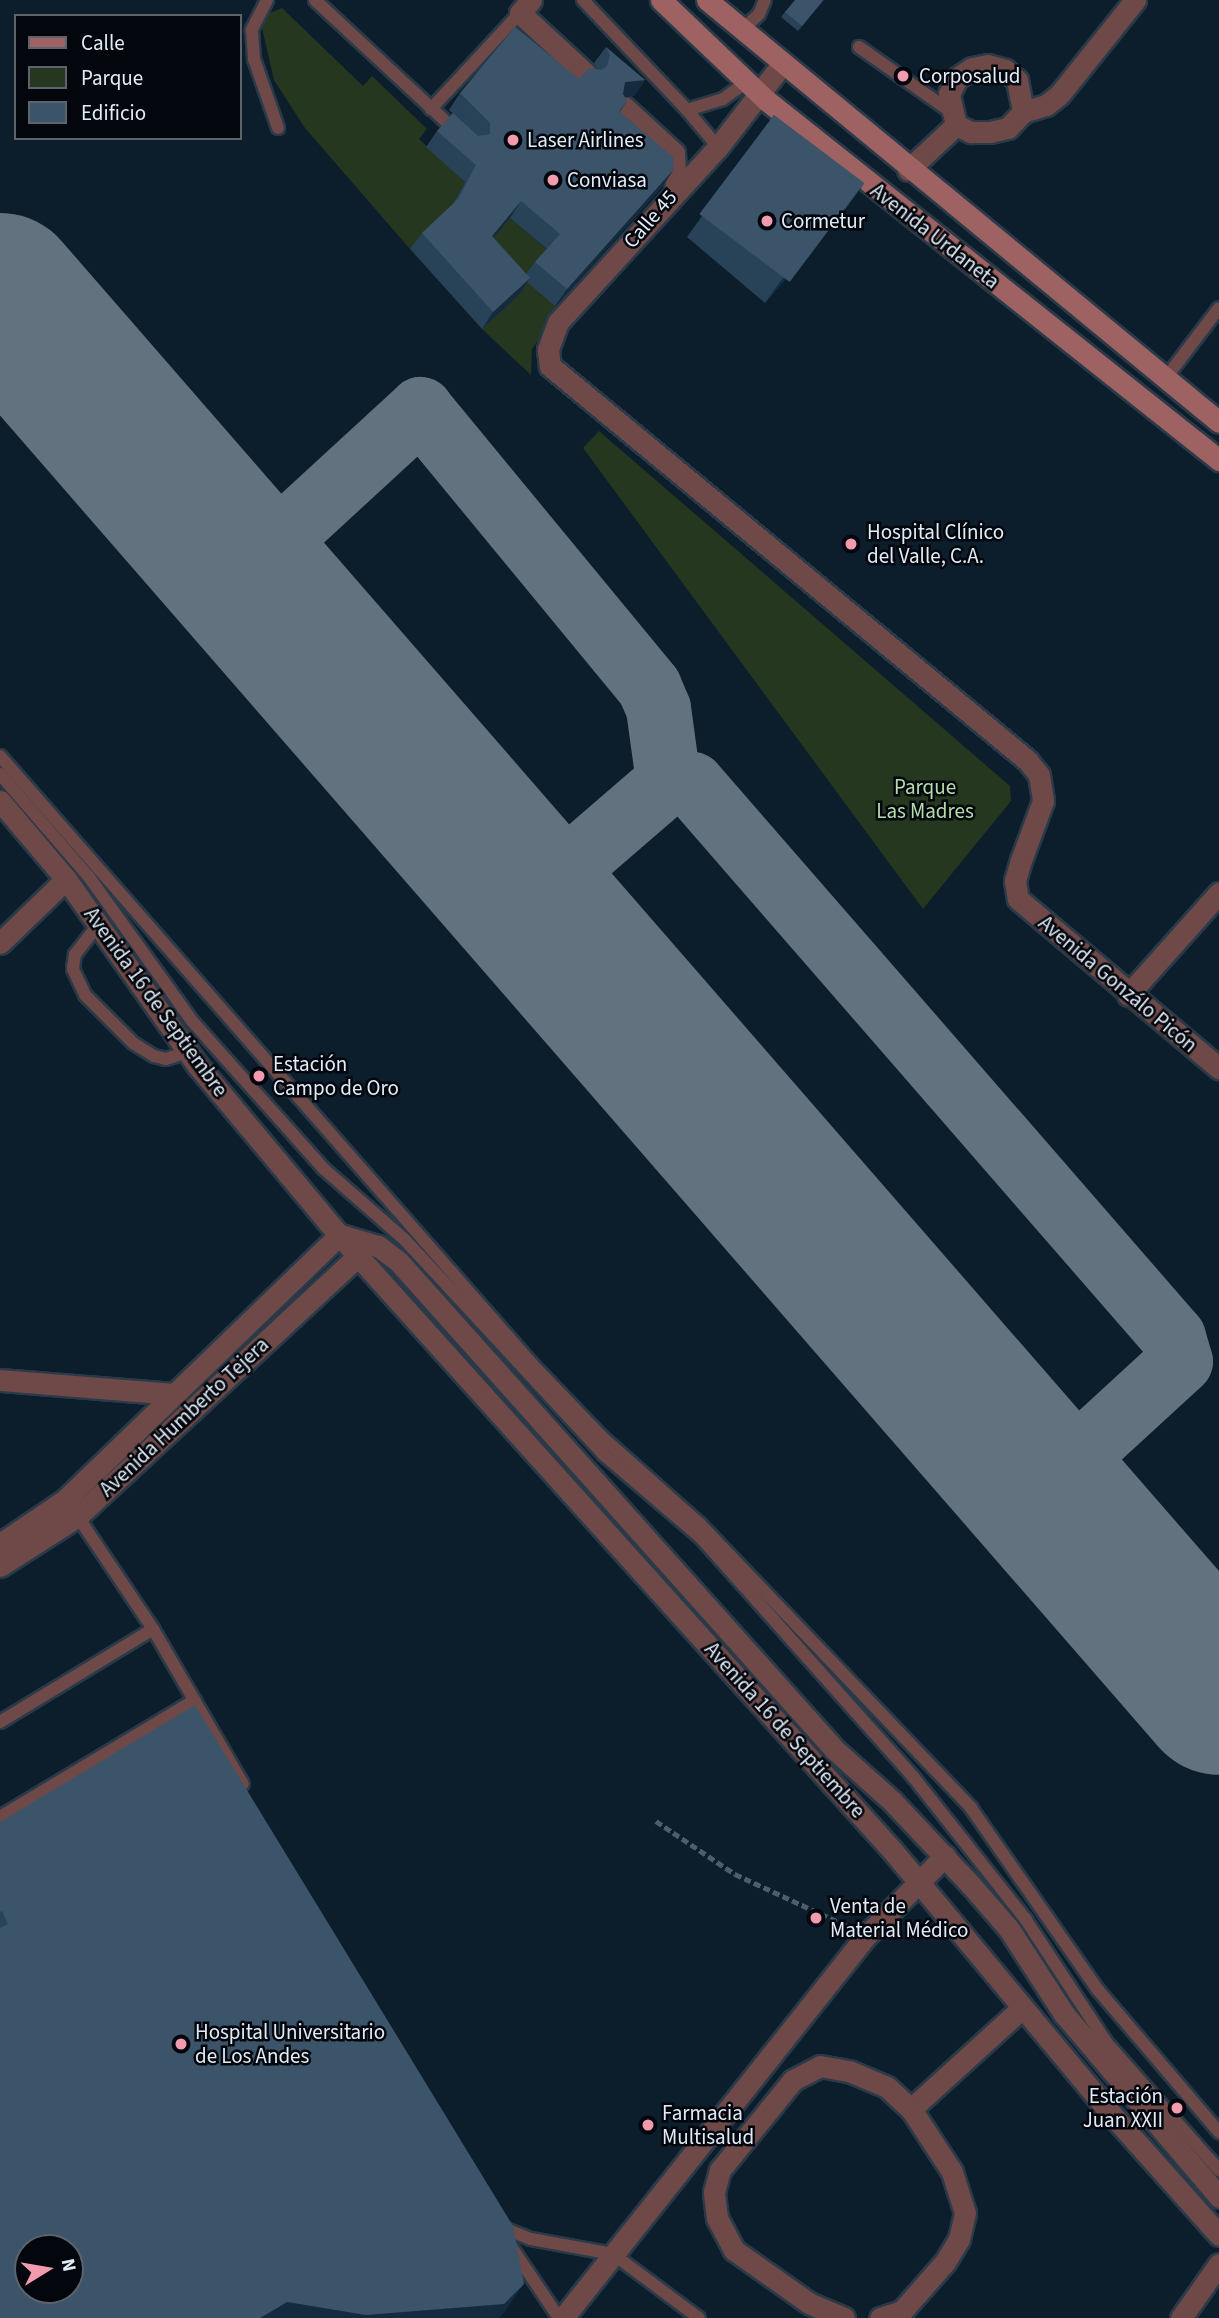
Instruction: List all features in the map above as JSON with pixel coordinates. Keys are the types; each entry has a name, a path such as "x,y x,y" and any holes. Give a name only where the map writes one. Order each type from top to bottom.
{"street":[{"name":"Avenida Urdaneta","path":"661,0 753,87 1219,460"},
{"name":"Avenida Urdaneta","path":"707,0 908,170 1219,422"},
{"path":"1023,112 1017,80 1005,69 988,65 972,68 957,78 950,94 953,118 971,132 1008,128 1023,112 1059,95 1135,0"},
{"path":"525,6 586,74"},
{"name":"Calle 45","path":"783,63 753,87 718,146 558,322 548,350 553,373 1027,760 1039,775 1043,801 1015,881 1018,899"},
{"path":"624,107 674,153 677,188"},
{"path":"908,170 953,118"},
{"name":"Avenida 16 de Septiembre","path":"0,801 66,879 188,1052 339,1235 917,1882 1219,2235"},
{"path":"0,943 66,879"},
{"path":"1133,990 1219,893"},
{"name":"Avenida Gonzálo Picón","path":"1018,899 1133,990 1219,1053"},
{"name":"Avenida Gonzálo Picón","path":"1133,990 1219,1069"},
{"name":"Avenida 16 de Septiembre","path":"339,1235 378,1246 399,1262 835,1750 892,1801 944,1856 1009,1928 1064,2014 1219,2197"},
{"name":"Avenida Humberto Tejera","path":"72,1508 175,1394 339,1235"},
{"name":"Avenida Humberto Tejera","path":"3,1556 72,1508 359,1255"},
{"path":"5,1377 175,1394"},
{"path":"561,2318 867,1935 944,1856"},
{"path":"911,2109 1023,2007"},
{"path":"844,2318 810,2303 734,2250 717,2218 714,2192 720,2170 793,2080 820,2066 849,2071 887,2087 911,2109 952,2172 965,2213 959,2239 946,2262 902,2311 880,2318"},
{"path":"1181,2318 1219,2264"}],"lane":[{"path":"267,0 252,30 254,59 278,128"},
{"path":"315,0 472,145"},
{"path":"583,0 718,146"},
{"path":"742,30 759,14 765,0"},
{"path":"431,109 525,6"},
{"path":"859,47 953,118"},
{"path":"687,110 723,100 753,87"},
{"path":"1165,379 1219,308"},
{"path":"0,756 532,1364 601,1436 716,1541 971,1808 1098,1990 1219,2132"},
{"path":"0,774 89,877 192,1021 324,1169 405,1240 603,1454 702,1539 914,1778 1026,1920 1106,2042 1219,2170"},
{"path":"98,925 75,954 73,969 85,995 133,1043 154,1056 166,1059 188,1052"},
{"path":"72,1508 153,1629 250,1796"},
{"path":"0,1722 153,1629"},
{"path":"0,1816 195,1700"},
{"path":"491,2214 561,2318"},
{"path":"498,2226 531,2239 613,2255 699,2318"}],"path":[{"path":"656,1821 735,1874 867,1935"}],"green space":[{"path":"282,8 363,86 372,76 427,129 419,139 465,182 447,216 410,249 305,128 274,80 262,28 267,14"},
{"path":"510,218 548,250 524,278 560,310 532,349 531,375 482,329 481,253"},
{"name":"Parque Las Madres","path":"599,431 1010,786 1011,801 923,909 583,448"}],"building":[{"path":"795,0 823,0 802,26 785,12"},
{"path":"515,27 579,79 589,68 601,70 607,66 610,55 606,47 645,80 625,82 623,94 627,101 619,111 673,157 674,169 567,289 535,262 560,234 521,201 492,236 530,278 493,312 422,233 458,199 476,165 437,131 453,113 478,136 490,134 490,123 460,93"},
{"name":"Cormetur","path":"774,115 864,183 790,282 699,214"},
{"name":"Hospital Universitario de Los Andes","path":"195,1705 513,2226 524,2284 504,2304 366,2315 287,2302 260,2318 0,2318 0,1928 8,1924 2,1911 0,1912 0,1822"}],"taxiway":[{"path":"243,572 420,409 649,687 658,708 668,781"},
{"path":"529,901 668,781 692,784 1173,1337 1180,1361 1041,1489"}],"runway":[{"path":"0,293 1219,1694"}],"place":[{"name":"Corposalud","path":"903,76"},
{"name":"Laser Airlines","path":"513,140"},
{"name":"Conviasa","path":"553,180"},
{"name":"Cormetur","path":"767,221"},
{"name":"Hospital Clínico del Valle, C.A.","path":"851,544"},
{"name":"Estación Campo de Oro","path":"259,1076"},
{"name":"Venta de Material Médico","path":"816,1918"},
{"name":"Hospital Universitario de Los Andes","path":"181,2044"},
{"name":"Estación Juan XXII","path":"1177,2108"},
{"name":"Farmacia Multisalud","path":"648,2125"}]}
